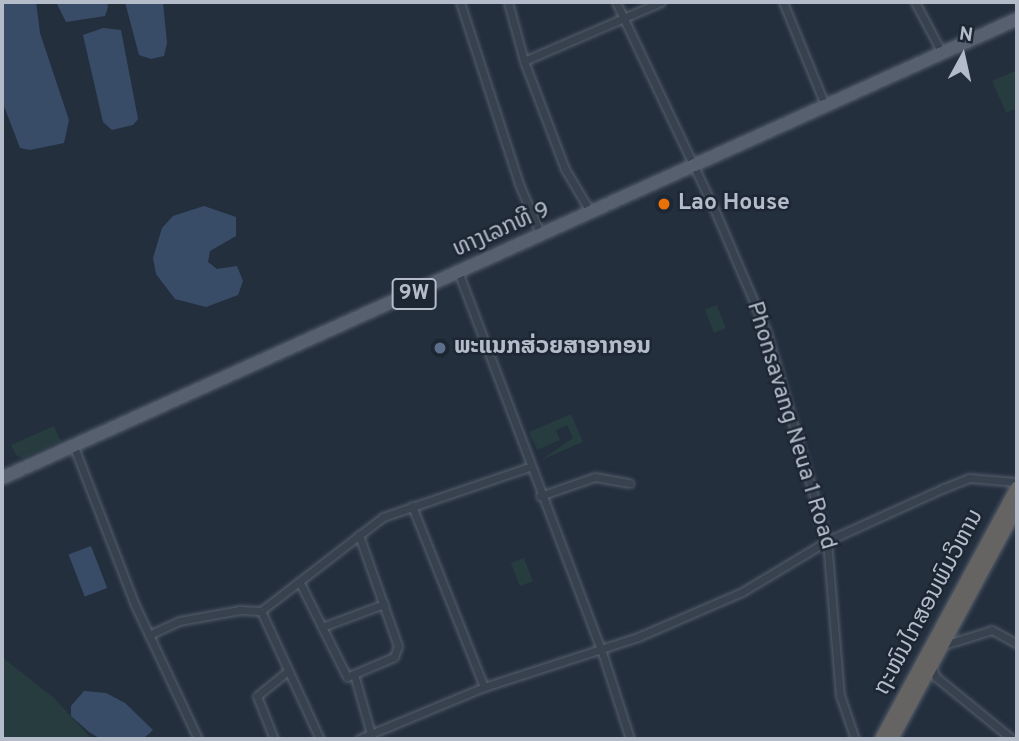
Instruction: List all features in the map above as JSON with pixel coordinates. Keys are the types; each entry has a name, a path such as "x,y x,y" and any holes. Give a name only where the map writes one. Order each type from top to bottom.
{"highway":[{"name":"ຖະໜົນໄກສອນພົມວິຫານ","path":"881,739 1017,484"},
{"name":"ຖະໜົນໄກສອນພົມວິຫານ","path":"892,739 1017,508"}],"main road":[{"name":"ທາງເລກທີ 9","path":"2,478 459,274 693,164 1017,19"}],"street":[{"path":"460,2 502,136 542,236"},
{"path":"508,2 524,61 565,169 591,214"},
{"name":"Phonsavang Neua 1 Road","path":"616,2 693,164 766,330 827,541 840,695 855,739"},
{"path":"524,61 623,16 661,2"},
{"path":"783,2 825,105"},
{"path":"915,2 942,53"},
{"path":"459,274 529,467 601,649 630,739"},
{"path":"74,447 149,635 198,739"},
{"path":"149,635 179,621 240,610 261,611 383,517 529,467"},
{"path":"540,496 595,477 629,483"},
{"path":"359,739 484,687 601,649 741,592 827,541 969,478 1017,484"},
{"path":"412,506 484,687"},
{"path":"300,583 347,677 394,657 398,646 359,535"},
{"path":"322,627 384,604"},
{"path":"261,611 320,739"},
{"path":"942,645 992,630 1017,644"},
{"path":"931,666 936,677 1012,739"},
{"path":"275,739 257,696 288,671"},
{"path":"354,674 371,734"},
{"path":"382,730 384,739"}],"green space":[{"path":"1017,70 1017,108 1006,113 992,81"},
{"path":"717,305 726,328 714,333 705,310"},
{"path":"571,414 583,442 541,460 573,438 567,425 556,430 560,440 537,450 529,432"},
{"path":"54,426 61,441 22,458 16,455 11,445"},
{"path":"524,558 533,581 520,586 511,563"},
{"path":"2,657 54,698 92,739 2,739"}],"water":[{"path":"2,2 36,2 40,33 69,120 64,143 30,150 20,148 2,101"},
{"path":"56,2 107,2 108,7 105,16 66,22"},
{"path":"125,2 163,3 167,43 164,56 151,59 139,55"},
{"path":"103,28 121,30 138,119 133,125 112,130 103,122 83,35"},
{"path":"204,206 236,217 236,236 210,251 208,262 217,269 237,266 243,281 238,295 206,307 175,299 156,274 153,258 162,228 173,216"},
{"path":"91,546 107,588 85,597 69,555"},
{"path":"84,691 106,693 125,703 153,730 143,739 101,739 71,716 71,706"}],"place":[{"name":"Lao House","path":"664,204"},
{"name":"ພະແນກສ່ວຍສາອາກອນ","path":"440,348"}]}
